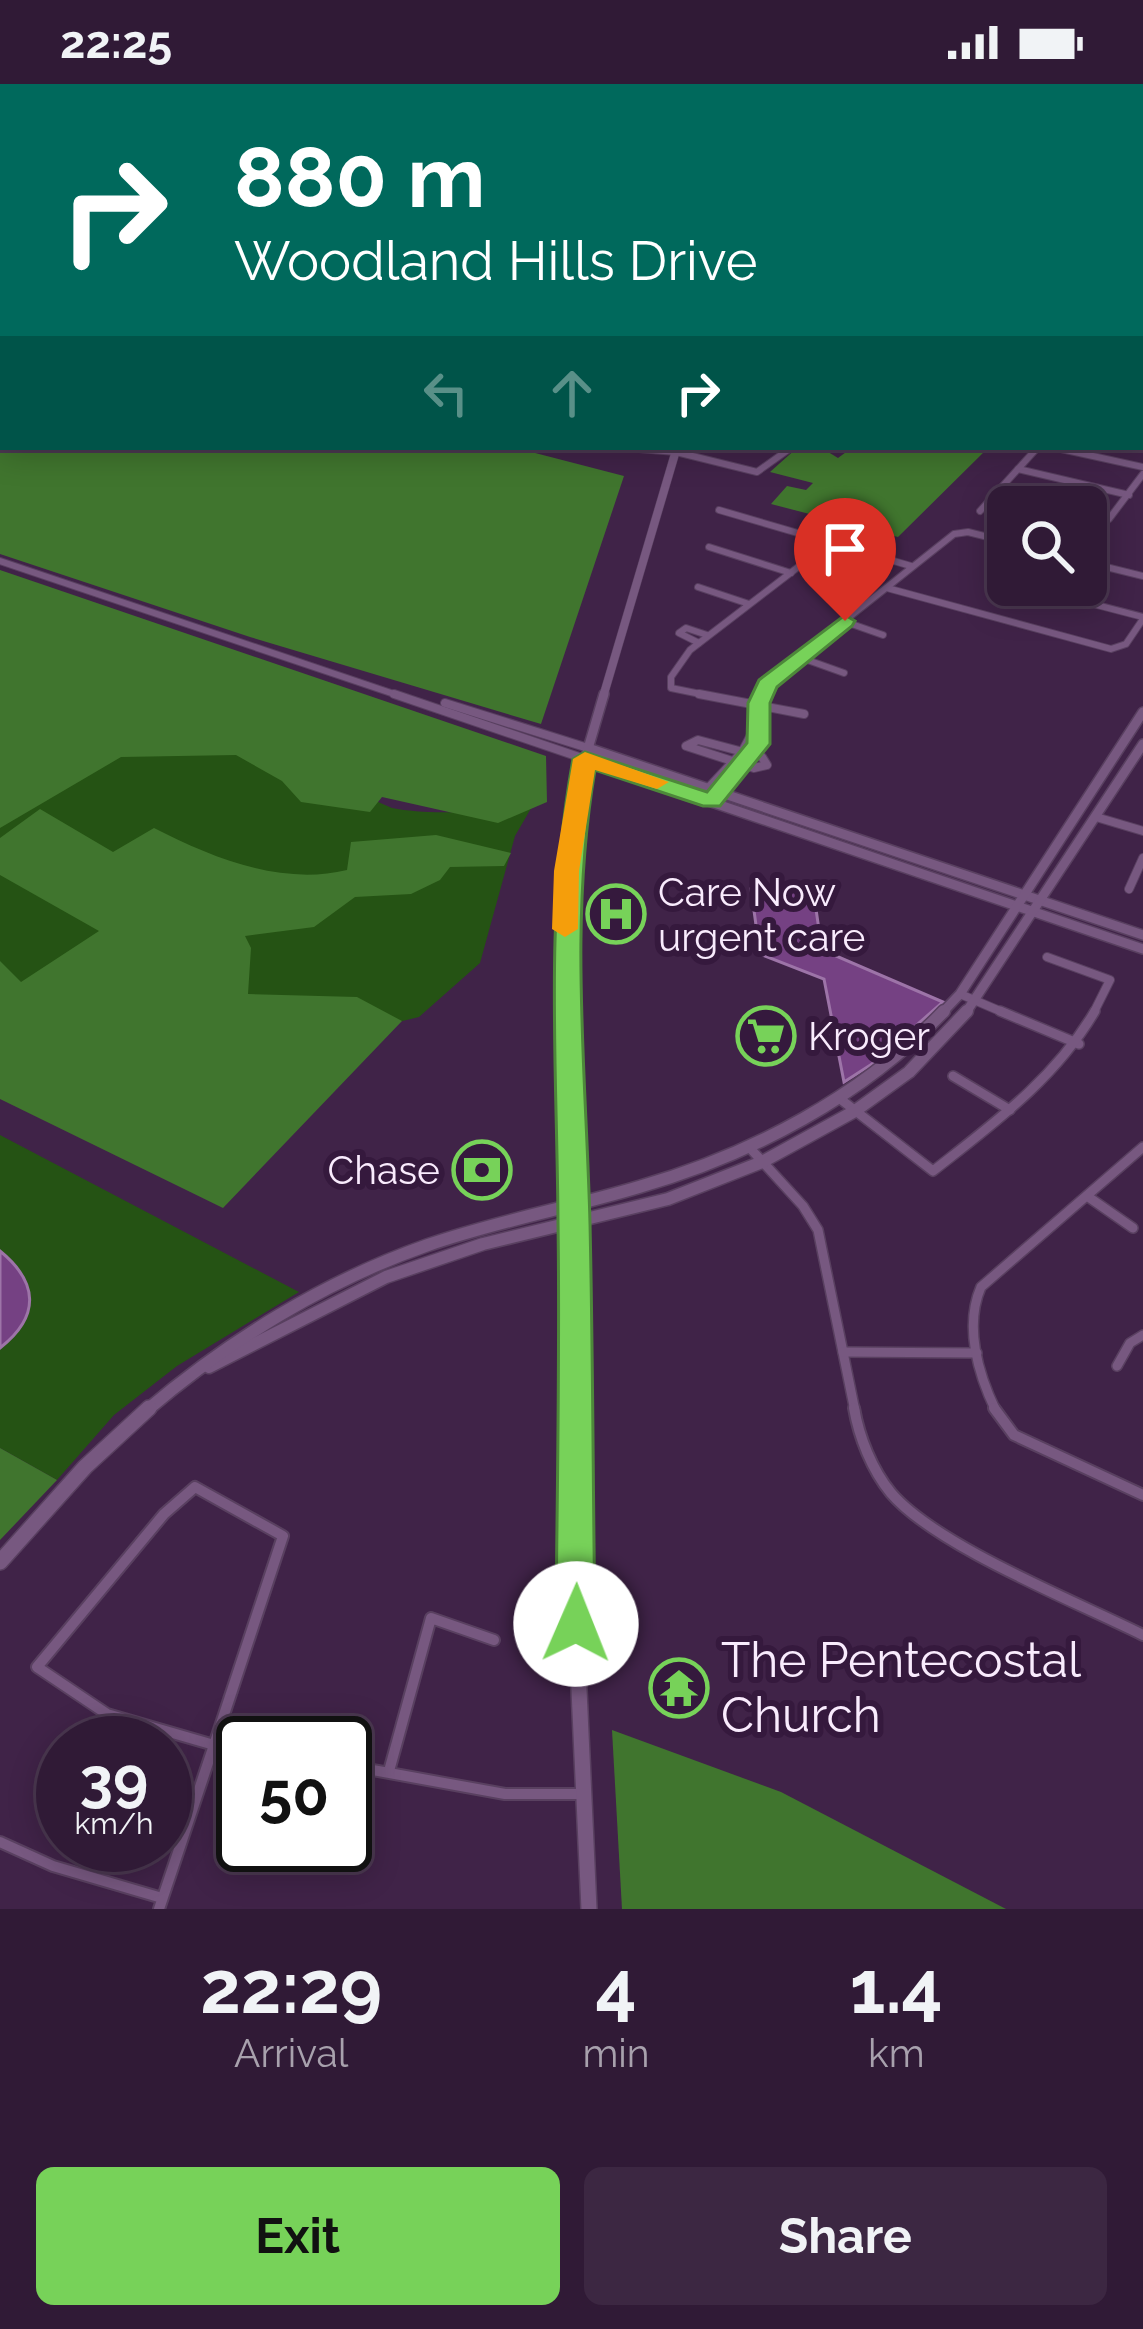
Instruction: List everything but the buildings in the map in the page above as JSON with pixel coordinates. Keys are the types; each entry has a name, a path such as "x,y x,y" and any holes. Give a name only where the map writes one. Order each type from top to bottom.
{"main road":[{"path":"589,1909 576,1624 574,1223 565,899 587,754 676,450"},
{"path":"0,1562 95,1457 195,1372 382,1271 460,1235 672,1178 749,1148 839,1098 890,1063 960,994 1143,712"},
{"path":"382,1271 649,1206 762,1162 855,1111 933,1052 975,1000 1143,741 1128,735"},
{"path":"587,754 858,838 1143,949"},
{"path":"710,794 846,848 1020,900"},
{"path":"846,848 858,838"},
{"path":"1039,907 1143,935"}],"street":[{"path":"680,450 757,472 788,450"},
{"path":"1003,486 1035,450"},
{"path":"1063,450 1143,471 1107,518"},
{"path":"1018,469 1129,495"},
{"path":"980,511 987,504"},
{"path":"718,510 912,567"},
{"path":"804,714 676,690 671,688 671,677 699,643 849,527"},
{"path":"710,794 761,735 759,703 775,676 955,534 987,537"},
{"path":"709,548 792,574"},
{"path":"0,560 587,754"},
{"path":"1107,568 1143,577"},
{"path":"698,587 751,604"},
{"path":"887,588 1117,649 1143,618 1098,606"},
{"path":"845,621 883,634"},
{"path":"699,643 679,633 686,628 709,635"},
{"path":"800,658 844,673"},
{"path":"698,740 747,753 767,764 743,765 690,750 687,743 698,740"},
{"path":"710,794 743,765 747,753"},
{"path":"1096,817 1143,831"},
{"path":"1129,890 1143,858"},
{"path":"839,1098 933,1171 1042,1084 1079,1044 1110,980 1047,957"},
{"path":"960,994 1079,1044"},
{"path":"953,1076 1010,1110"},
{"path":"1143,1147 976,1292 972,1311 977,1353 994,1411 1007,1430 1143,1495"},
{"path":"749,1148 803,1206 818,1230 863,1447 882,1481 932,1529 1143,1635"},
{"path":"1087,1196 1133,1228"},
{"path":"1117,1366 1130,1343 1143,1334"},
{"path":"843,1352 977,1353"},
{"path":"0,1841 52,1867 161,1904 215,1745 283,1536 194,1487 164,1514 37,1666 55,1684 114,1718 215,1745"},
{"path":"388,1771 431,1618 494,1640"},
{"path":"372,1769 505,1794 585,1794"}],"green space":[{"path":"0,450 524,450 624,476 541,724 250,637 0,554"},
{"path":"795,450 825,450 838,458 849,450 986,450 898,537 771,504 787,486 806,490 813,483 770,472"},
{"path":"0,570 546,756 547,802 498,823 382,797 370,812 301,802 282,781 236,755 121,757 0,828"},
{"path":"173,713 392,808 464,812 537,798 515,836 480,963 419,1017 386,1025 258,1007 118,931 112,960 0,990 0,810"},
{"path":"40,809 113,852 154,828 224,859 272,872 347,870 351,842 436,835 511,853 504,866 450,867 440,880 411,894 355,897 314,927 245,936 251,948 248,994 357,997 402,1021 223,1208 0,1099 0,961 21,982 99,931 0,875 0,838"},
{"path":"0,1135 299,1292 177,1366 114,1415 57,1480 0,1448"},
{"path":"0,1448 57,1480 0,1540"},
{"path":"612,1730 781,1792 1006,1909 622,1909"}],"shaded area":[{"path":"751,889 813,889 822,950 943,1002 844,1082 824,979 760,954"},
{"path":"0,1251 22,1275 30,1299 23,1324 0,1348"}],"slow traffic":[{"path":"565,929 572,826 585,759 657,782"}],"place":[{"name":"Care Now urgent care","path":"616,914"},
{"name":"Kroger","path":"766,1036"},
{"name":"Chase","path":"482,1170"},
{"name":"The Pentecostal Church","path":"679,1688"}],"route":[{"path":"576,1624 574,1223 565,927 566,874 585,759 711,801 759,744 759,703 767,684 845,621"}]}
